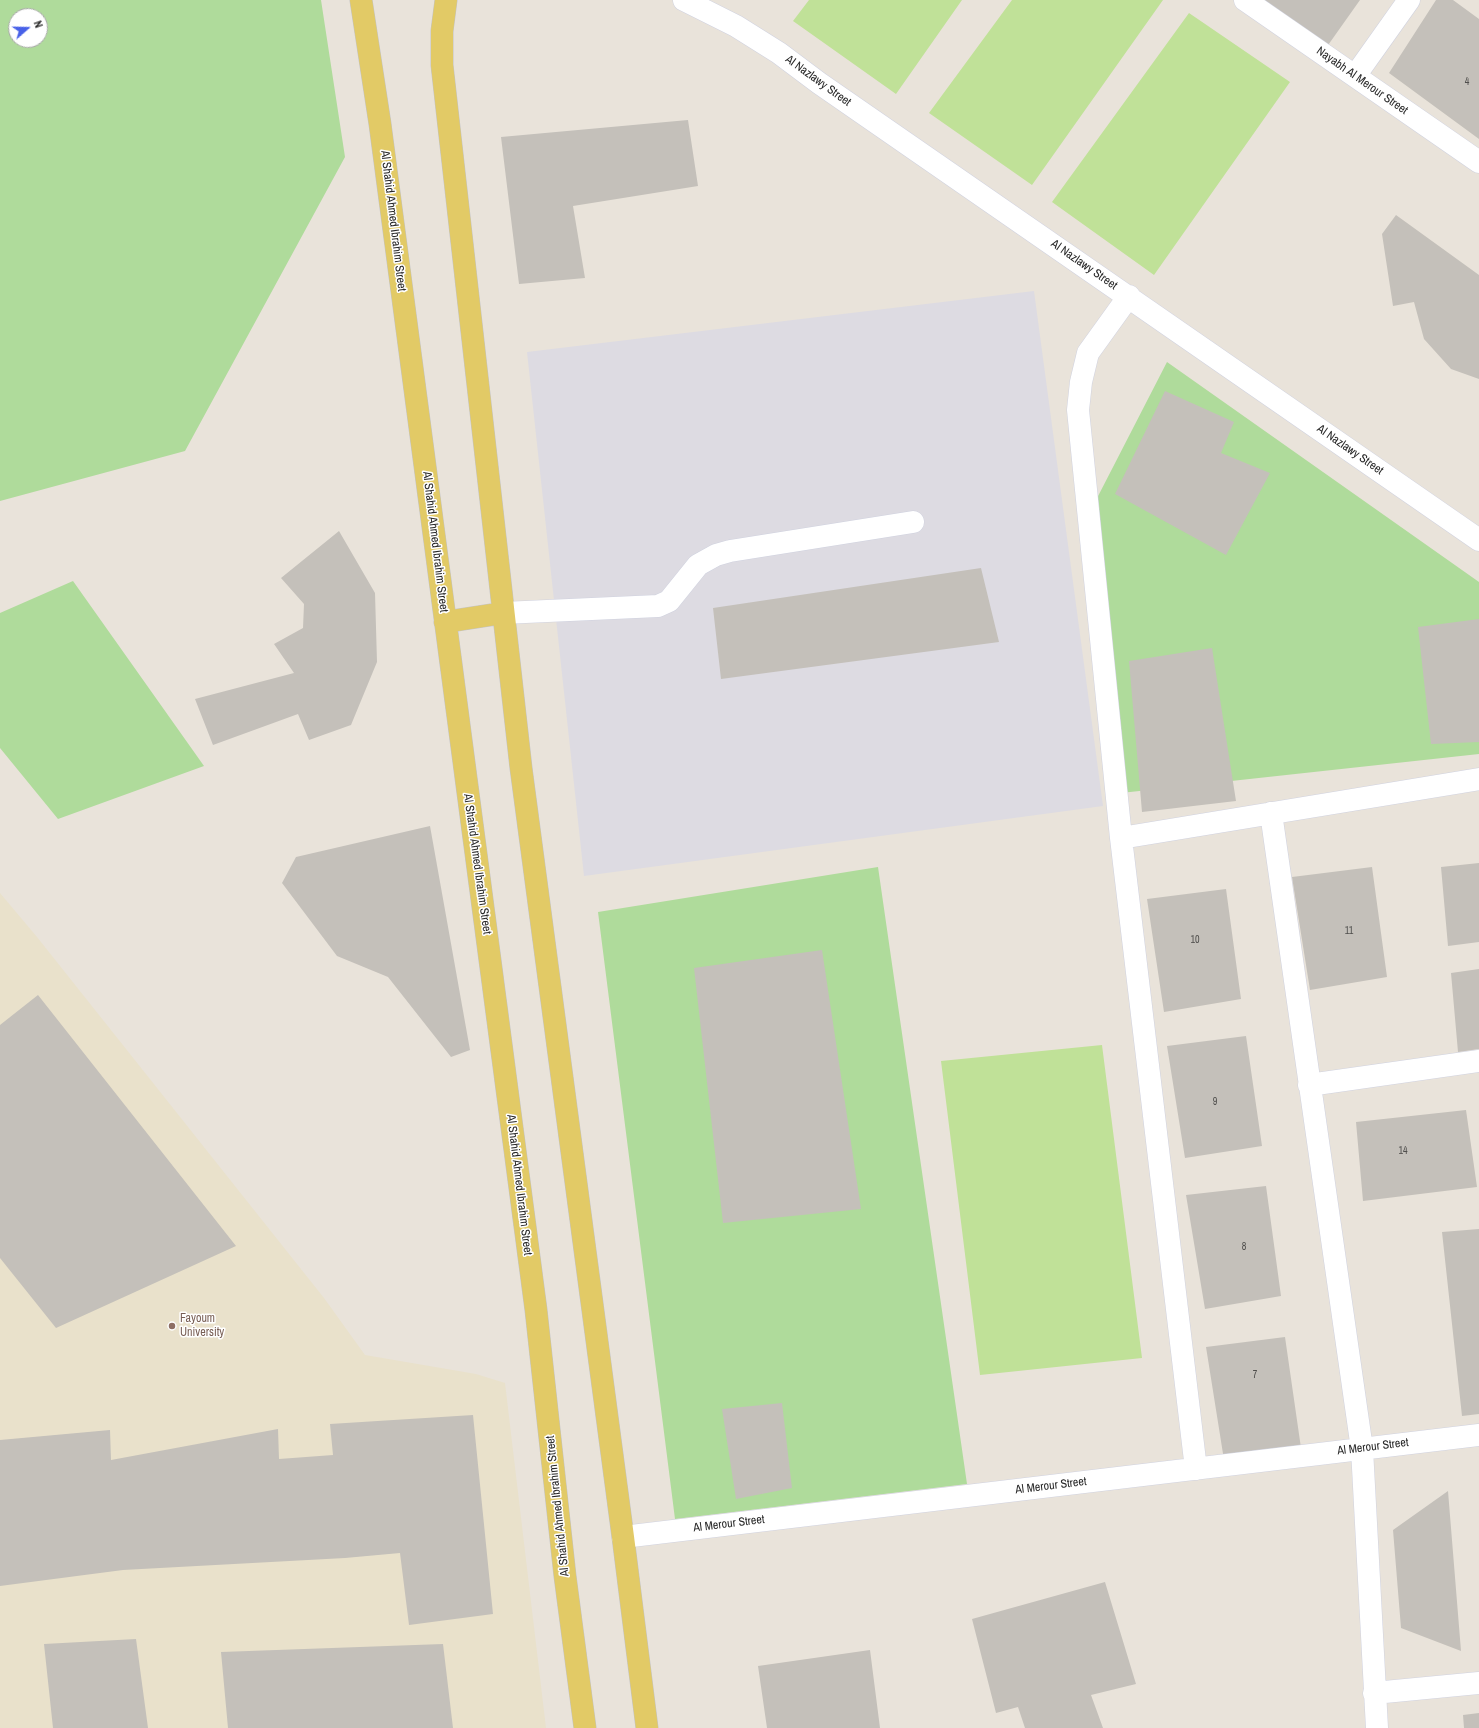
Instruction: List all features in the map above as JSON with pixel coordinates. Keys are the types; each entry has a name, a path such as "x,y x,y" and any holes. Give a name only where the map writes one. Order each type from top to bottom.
{"main road":[{"name":"Al Shahid Ahmed Ibrahim Street","path":"361,0 380,124 536,1310 585,1728"},
{"path":"446,0 442,31 442,65 520,768 623,1537 647,1728"},
{"path":"445,622 503,613"}],"street":[{"name":"Al Nazlawy Street","path":"684,0 736,26 779,53 820,83 1479,540"},
{"name":"Nayabh Al Merour Street","path":"1245,0 1479,162"},
{"path":"1355,76 1409,0"},
{"path":"1129,296 1088,353 1081,382 1078,410 1121,838 1196,1469"},
{"path":"503,613 658,606 669,600 698,565 716,555 730,551 913,522"},
{"path":"1121,838 1479,779"},
{"path":"1271,813 1362,1448 1377,1728"},
{"path":"1309,1084 1479,1061"},
{"name":"Al Merour Street","path":"623,1537 1479,1435"},
{"path":"1374,1693 1479,1683"}],"shaded area":[{"path":"1034,291 1103,806 584,876 527,352"},
{"name":"Fayoum University","path":"0,893 37,937 324,1298 365,1355 476,1374 505,1383 546,1728 0,1728"}],"green space":[{"path":"0,0 321,0 345,157 185,451 0,501"},
{"path":"809,0 962,0 896,94 793,21"},
{"path":"1012,0 1163,0 1032,185 929,113"},
{"path":"1189,13 1290,82 1154,275 1052,202"},
{"path":"1167,362 1479,582 1479,754 1121,793 1094,504"},
{"path":"73,581 204,766 58,819 0,748 0,613"},
{"path":"878,867 967,1484 675,1519 598,912"},
{"path":"1102,1045 1142,1358 980,1375 941,1061"}],"building":[{"path":"1259,0 1360,0 1326,48"},
{"path":"1436,0 1453,0 1479,19 1479,139 1389,73"},
{"path":"688,120 698,186 573,206 585,278 519,284 501,137"},
{"path":"1396,215 1479,275 1479,379 1451,369 1424,339 1414,302 1393,306 1382,234"},
{"path":"1165,391 1234,422 1221,453 1270,473 1226,555 1115,494"},
{"path":"339,531 375,593 377,662 351,725 309,740 298,714 213,745 195,699 294,673 274,644 303,628 304,604 281,578"},
{"path":"981,568 999,642 721,679 713,608"},
{"path":"1479,619 1479,742 1431,744 1418,627"},
{"path":"1212,648 1236,801 1142,812 1129,661"},
{"path":"430,826 470,1050 451,1057 388,977 337,956 282,883 296,857"},
{"path":"1479,863 1479,942 1448,946 1441,867"},
{"path":"1372,867 1387,977 1310,990 1292,877"},
{"path":"1226,889 1241,999 1164,1012 1147,899"},
{"path":"822,950 861,1209 723,1223 694,968"},
{"path":"1479,969 1479,1049 1458,1052 1451,973"},
{"path":"38,995 236,1246 56,1328 0,1258 0,1025"},
{"path":"1246,1036 1262,1146 1185,1158 1167,1046"},
{"path":"1466,1110 1477,1187 1363,1201 1356,1122"},
{"path":"1266,1186 1281,1296 1205,1309 1186,1195"},
{"path":"1479,1229 1479,1414 1462,1416 1442,1232"},
{"path":"1285,1337 1301,1448 1224,1460 1206,1347"},
{"path":"782,1403 792,1488 736,1499 722,1409"},
{"path":"473,1415 493,1614 409,1625 400,1553 345,1558 123,1570 0,1586 0,1440 110,1430 111,1460 278,1429 279,1459 333,1455 330,1424"},
{"path":"1448,1491 1461,1651 1401,1628 1393,1530"},
{"path":"1105,1582 1136,1684 1091,1695 1103,1728 1025,1728 1018,1707 996,1713 972,1619"},
{"path":"136,1639 148,1728 53,1728 44,1644"},
{"path":"443,1644 453,1728 228,1728 221,1652"},
{"path":"870,1650 880,1728 767,1728 758,1666"},
{"path":"1479,1713 1479,1728 1464,1728 1463,1715"}],"place":[{"name":"Fayoum University","path":"172,1326"}]}
